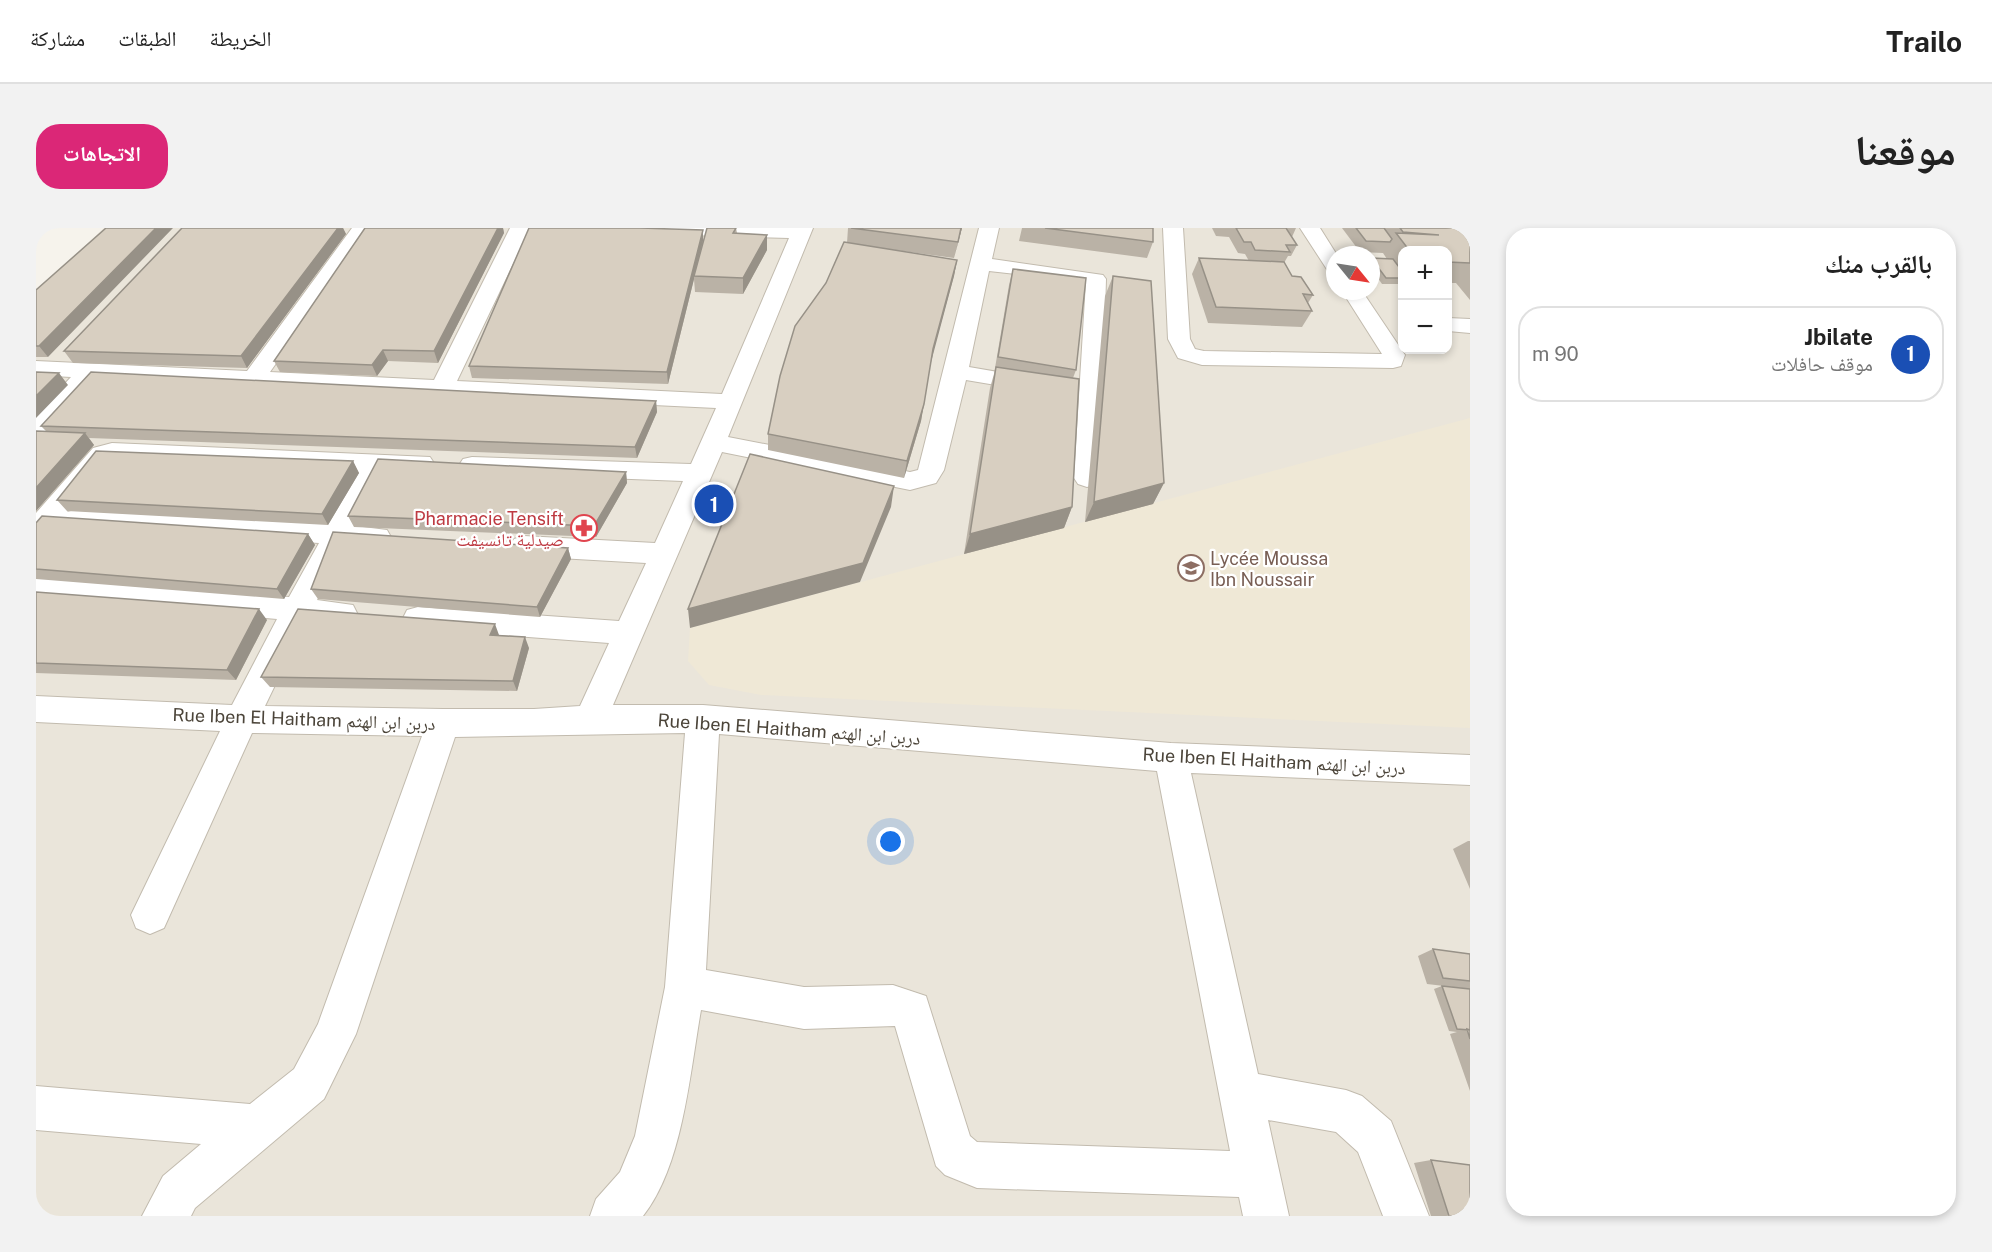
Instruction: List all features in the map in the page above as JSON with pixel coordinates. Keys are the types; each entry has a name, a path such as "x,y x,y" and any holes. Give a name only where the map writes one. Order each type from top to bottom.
{"street":[{"path":"255,376 362,228"},
{"path":"442,388 520,228"},
{"path":"591,719 731,402 802,231 651,228"},
{"path":"713,442 917,481 927,477 931,470 956,372 989,228"},
{"path":"1173,228 1179,339 1186,353 1202,358 1394,361 1394,355 1358,300"},
{"path":"1310,228 1326,253"},
{"path":"981,264 1104,280 1074,391 1087,478"},
{"path":"1374,322 1398,323"},
{"path":"1452,325 1470,326"},
{"path":"42,368 65,352"},
{"path":"42,368 255,376 731,402"},
{"path":"36,430 91,369"},
{"path":"956,372 1074,391"},
{"path":"42,524 102,454 112,450 699,473"},
{"path":"150,915 269,662 337,535 372,461"},
{"path":"42,524 407,539"},
{"path":"500,544 663,554"},
{"path":"36,586 296,610 628,633"},
{"name":"Rue Iben El Haitham دربن ابن الهثم","path":"36,709 244,719 443,723 534,723 591,719 703,720 1171,758 1470,770"},
{"path":"614,1216 636,1188 657,1136 685,987 703,720"},
{"path":"165,1216 179,1192 309,1084 335,1034 443,723"},
{"path":"685,987 804,1008 892,1005 911,1011 952,1150 961,1159 977,1165 1262,1196 1171,758"},
{"path":"1241,1093 1347,1112 1375,1137 1406,1216"},
{"path":"36,1108 260,1127"}],"shaded area":[{"path":"104,228 1470,228 1470,1216 36,1216 36,292"},
{"name":"Lycée Moussa Ibn Noussair","path":"1470,418 1470,728 761,695 709,685 688,661 690,628"}],"building":[{"path":"106,228 156,228 39,346 36,346 36,290"},
{"path":"182,228 338,228 241,356 64,351"},
{"path":"365,228 498,228 434,351 383,350 372,365 274,361"},
{"path":"529,228 703,230 667,372 469,366"},
{"path":"707,228 736,228 733,233 767,235 743,278 694,276"},
{"path":"851,228 961,228 958,242"},
{"path":"1045,228 1153,228 1153,242"},
{"path":"1236,228 1286,228 1297,245 1286,245 1290,252 1255,250 1251,242 1244,242"},
{"path":"1356,228 1384,228 1392,239 1390,242 1366,241"},
{"path":"1400,228 1470,228 1470,263 1452,262 1452,246 1406,246 1396,233 1439,235 1403,232"},
{"path":"844,242 957,260 933,349 924,404 907,461 768,434 780,376 795,326 826,283"},
{"path":"1199,258 1284,262 1292,276 1301,277 1313,295 1303,294 1312,311 1216,307"},
{"path":"1380,258 1393,259 1398,266 1398,278 1386,278 1380,270"},
{"path":"1013,269 1086,278 1076,370 998,357"},
{"path":"1113,276 1151,281 1164,483 1094,502"},
{"path":"996,367 1079,379 1072,507 970,534"},
{"path":"36,372 59,373 36,396"},
{"path":"91,372 656,401 635,447 41,426"},
{"path":"36,431 85,433 36,488"},
{"path":"96,451 353,461 322,514 57,500"},
{"path":"750,454 894,486 863,563 688,609"},
{"path":"378,459 626,472 594,526 348,516"},
{"path":"42,516 308,534 277,589 36,569 36,523"},
{"path":"333,532 568,548 537,607 311,589"},
{"path":"36,592 259,609 227,670 36,663"},
{"path":"298,609 495,624 490,635 525,637 513,681 261,677"},
{"path":"1433,949 1470,954 1470,981 1443,978"},
{"path":"1442,986 1470,989 1470,1030 1457,1029"},
{"path":"1431,1160 1470,1165 1470,1216 1449,1216"}],"place":[{"name":"Jbilate","path":"714,504"},
{"name":"Pharmacie Tensift صيدلية تانسيفت","path":"584,528"},
{"name":"Lycée Moussa Ibn Noussair","path":"1191,568"}]}
